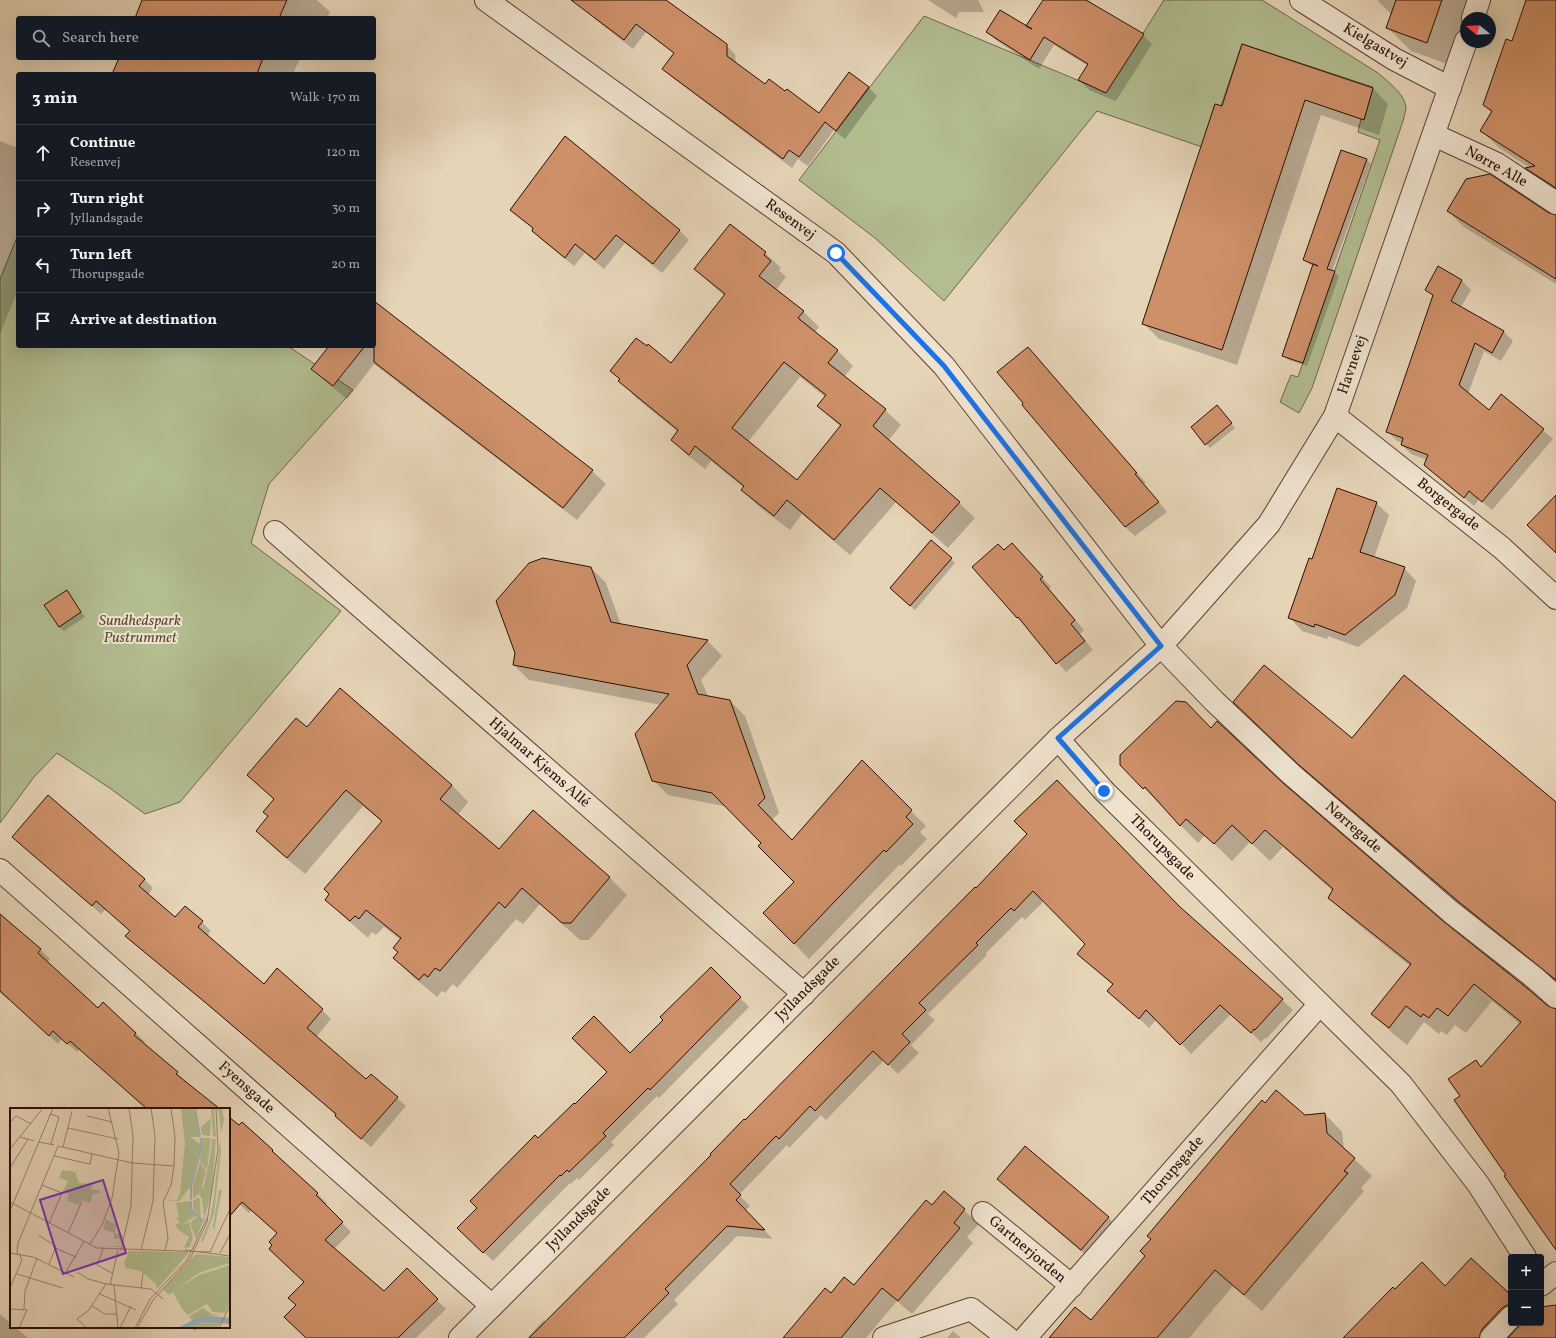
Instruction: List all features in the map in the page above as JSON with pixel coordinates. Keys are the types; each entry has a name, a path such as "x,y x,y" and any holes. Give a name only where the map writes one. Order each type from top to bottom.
{"street":[{"name":"Resenvej","path":"486,0 836,253 944,366 1161,646"},
{"name":"Kielgastvej","path":"1301,0 1394,59 1450,88"},
{"path":"1476,12 1479,0"},
{"name":"Havnevej","path":"1161,646 1269,524 1335,416 1464,48"},
{"name":"Nørre Alle","path":"1434,135 1497,164 1556,203"},
{"name":"Borgergade","path":"1335,416 1502,548 1556,598"},
{"name":"Hjalmar Kjems Allé","path":"275,532 804,994"},
{"name":"Jyllandsgade","path":"460,1338 1058,738 1161,646"},
{"name":"Nørregade","path":"1161,646 1214,701 1291,774 1452,912 1536,979 1556,997"},
{"name":"Thorupsgade","path":"1058,738 1104,791 1401,1084 1478,1184 1523,1254"},
{"name":"Fyensgade","path":"0,870 492,1306"},
{"name":"Thorupsgade","path":"1025,1338 1320,1004"},
{"name":"Gartnerjorden","path":"983,1213 1072,1286"},
{"path":"884,1338 971,1309 1008,1338"},
{"path":"1491,1338 1508,1320"}],"green space":[{"path":"1164,0 1262,0 1378,73 1399,93 1405,103 1406,108 1404,118 1312,388 1299,413 1280,402 1291,375 1298,377 1380,140 1358,132 1361,119 1364,119 1373,87 1242,44 1221,106 1215,104 1202,147 1097,111 944,301 875,238 799,180 924,16 1106,92"},
{"name":"Sundhedspark Pustrummet","path":"16,239 16,348 291,348 353,390 269,484 251,543 341,611 180,802 145,814 57,753 34,777 0,823 0,279"}],"building":[{"path":"142,0 287,0 280,16 136,16"},
{"path":"571,0 666,0 727,44 727,56 765,84 769,79 785,91 787,89 819,113 849,72 869,87 836,131 825,122 799,157 789,150 783,159 662,69 674,53 636,24 624,40"},
{"path":"1043,0 1086,0 1144,34 1106,93 1078,80 1088,64 1044,37 1030,60 986,32 1000,10 1026,26"},
{"path":"1396,0 1442,0 1427,43 1386,28"},
{"path":"1526,0 1556,0 1556,188 1525,168 1535,166 1480,131 1492,111 1483,105 1506,39 1512,41"},
{"path":"1242,44 1373,88 1364,120 1305,100 1222,350 1142,324 1215,104 1222,106"},
{"path":"118,60 262,60 258,72 113,72"},
{"path":"565,136 680,230 653,264 616,235 595,260 575,244 565,258 532,231 533,228 510,210"},
{"path":"1341,150 1367,159 1327,269 1335,271 1303,363 1282,356 1313,264 1303,260"},
{"path":"1490,174 1549,213 1556,215 1556,279 1447,211 1466,179"},
{"path":"730,224 766,252 764,255 771,261 759,276 804,311 798,318 838,350 828,363 886,409 873,426 960,502 932,533 880,488 834,540 787,500 774,516 741,490 744,486 695,446 689,455 671,440 678,430 618,381 620,379 610,371 636,338 647,346 648,344 671,363 725,294 694,269","holes":["784,362 826,395 817,406 841,425 797,480 732,428"]},
{"path":"1438,266 1462,280 1451,301 1504,331 1492,353 1475,343 1459,385 1489,410 1501,394 1544,429 1482,502 1469,491 1464,498 1424,465 1428,455 1401,445 1403,438 1386,432 1433,295 1425,290"},
{"path":"376,303 593,470 563,508 374,362 374,348 376,348"},
{"path":"1028,347 1137,473 1135,474 1159,502 1125,527 1022,405 1023,403 997,372"},
{"path":"327,348 363,348 333,386 311,369"},
{"path":"1217,405 1232,423 1205,445 1191,427"},
{"path":"1337,488 1377,502 1360,552 1405,567 1395,595 1345,635 1315,624 1314,627 1288,618 1309,558 1312,559"},
{"path":"1556,495 1556,553 1527,525"},
{"path":"931,540 952,558 910,606 890,588"},
{"path":"1012,543 1043,577 1040,579 1075,620 1071,624 1085,641 1056,664 1018,617 1017,618 972,567 998,544 1004,550"},
{"path":"543,558 591,567 611,622 708,640 687,665 698,694 730,700 765,798 758,805 792,840 862,760 912,810 906,817 913,824 886,852 884,850 794,944 763,913 794,882 758,846 761,843 712,793 652,781 635,734 669,694 513,665 515,653 496,601 529,563"},
{"path":"67,590 81,612 59,627 44,605"},
{"path":"1264,665 1352,738 1404,675 1556,802 1556,980 1459,902 1299,765 1233,702"},
{"path":"340,688 452,785 440,799 499,849 533,810 610,877 571,923 562,923 522,888 505,908 499,902 440,971 435,968 428,977 424,974 419,980 393,958 398,952 393,948 401,938 366,910 359,919 355,916 350,921 325,900 329,894 324,889 382,821 346,790 287,858 256,831 268,816 263,812 274,799 247,775 296,718 307,727"},
{"path":"1176,701 1186,702 1211,728 1217,721 1283,783 1443,921 1548,1006 1556,1009 1556,1250 1504,1176 1506,1175 1454,1100 1460,1096 1448,1079 1476,1060 1481,1067 1521,1022 1474,984 1448,1016 1437,1008 1429,1018 1423,1014 1421,1017 1406,1006 1389,1028 1371,1014 1411,964 1328,898 1333,889 1265,830 1252,844 1232,825 1214,844 1186,819 1180,826 1145,787 1143,789 1120,765 1120,755"},
{"path":"1057,780 1179,906 1283,999 1255,1030 1254,1029 1251,1033 1220,1005 1180,1045 1146,1010 1139,1019 1107,991 1113,984 1077,954 1085,944 1033,891 1014,911 1011,908 976,943 978,945 919,1003 926,1010 902,1034 910,1042 888,1065 873,1051 815,1111 810,1106 779,1139 776,1136 730,1184 741,1195 736,1200 765,1230 727,1226 665,1289 669,1293 624,1338 529,1338 711,1155 710,1154 744,1119 745,1120 975,887 976,888 1027,834 1014,821"},
{"path":"48,795 145,879 139,886 175,917 185,906 203,921 198,927 264,984 277,968 323,1009 307,1028 366,1079 371,1074 398,1097 361,1139 335,1116 336,1114 125,936 130,931 96,901 92,906 12,837"},
{"path":"0,914 41,949 38,953 98,1008 103,1002 136,1033 134,1035 178,1072 176,1074 219,1108 146,1108 70,1041 67,1044 53,1031 49,1036 0,991"},
{"path":"711,967 741,997 650,1090 648,1088 603,1133 606,1136 569,1172 567,1170 561,1176 560,1175 483,1253 457,1228 477,1208 470,1201 535,1135 538,1138 607,1072 572,1038 594,1016 630,1053 663,1020 660,1017"},
{"path":"1276,1090 1305,1115 1325,1113 1327,1133 1355,1158 1344,1171 1348,1173 1244,1295 1215,1270 1157,1338 1049,1338 1075,1307 1091,1320 1145,1256 1140,1251 1151,1239 1147,1236 1262,1100 1265,1103"},
{"path":"230,1118 239,1125 242,1122 273,1150 272,1151 318,1193 316,1195 343,1222 325,1240 384,1291 407,1268 438,1299 398,1338 306,1338 284,1317 296,1305 288,1298 304,1282 269,1249 272,1245 269,1242 277,1233 242,1202 230,1216"},
{"path":"1025,1146 1109,1217 1081,1250 997,1179"},
{"path":"944,1191 965,1209 954,1223 960,1228 898,1301 882,1288 841,1338 783,1338 825,1288 831,1293 844,1277 854,1285 926,1200 932,1205"},
{"path":"1471,1258 1508,1292 1508,1305 1502,1308 1482,1329 1479,1338 1343,1338 1393,1287 1395,1289 1422,1262 1445,1286"},
{"path":"1556,1305 1556,1338 1508,1338 1519,1326 1544,1326 1544,1307"}],"route":[{"path":"836,253 944,366 1161,646 1058,738 1104,791"}]}
